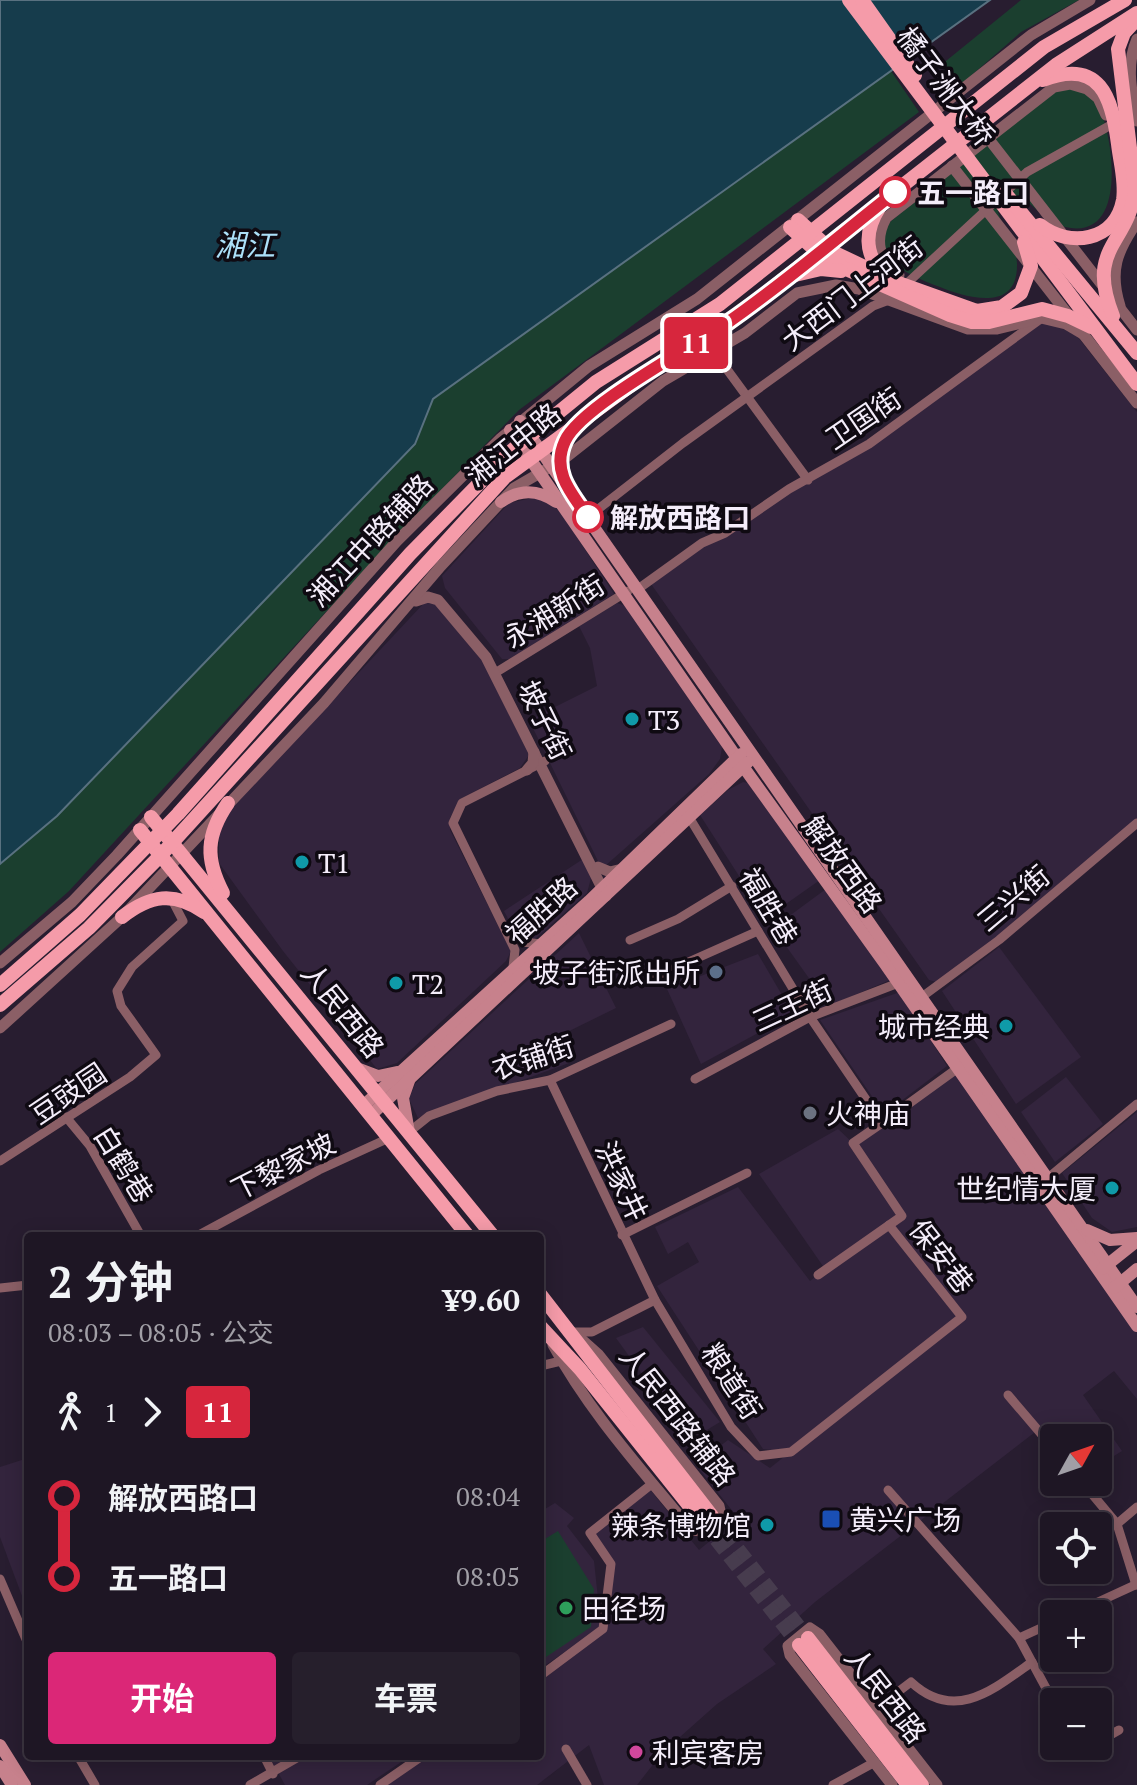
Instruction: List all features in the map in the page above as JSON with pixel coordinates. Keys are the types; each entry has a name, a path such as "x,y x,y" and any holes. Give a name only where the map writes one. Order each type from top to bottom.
{"main road":[{"name":"橘子洲大桥","path":"849,0 1006,201"},
{"name":"橘子洲大桥","path":"862,0 1006,201"},
{"name":"湘江中路","path":"0,985 80,915 163,830 410,554 525,440 596,382 699,318 806,237 1044,47 1125,0"},
{"path":"1118,328 1105,294 1104,270 1109,249 1134,201 1135,178 1124,115 1118,49 1124,33 1137,16"},
{"name":"湘江中路","path":"0,1005 166,860 421,565 505,477 645,375 708,344 1030,85 1090,40 1137,16"},
{"path":"1006,201 1064,239 1082,240 1105,229 1118,215 1123,197 1124,115 1104,90 1083,75 1059,74 1030,85"},
{"path":"784,280 821,269 860,277 966,310 994,311 1016,299 1026,285 1031,266 1006,201"},
{"path":"1006,201 1137,353"},
{"path":"1006,201 1090,333"},
{"path":"883,202 869,226 869,248 880,271 894,287"},
{"path":"794,224 821,251 860,277"},
{"path":"821,251 972,322 989,322 1042,309 1077,319 1137,384"},
{"name":"解放西路","path":"515,426 588,517 752,752 918,1000 1048,1178 1080,1225 1103,1268"},
{"path":"550,467 572,429"},
{"name":"解放西路","path":"550,467 564,509 740,763 905,981"},
{"path":"501,502 517,493 528,492 548,496 564,509"},
{"path":"721,735 726,752 724,777 742,777 754,782"},
{"name":"福胜路","path":"367,1110 618,870 752,752"},
{"name":"福胜路","path":"407,1074 513,967 542,944 603,884 689,817 724,777"},
{"path":"228,803 213,827 210,861 223,893 246,932"},
{"name":"人民西路","path":"151,817 490,1232"},
{"name":"人民西路","path":"140,830 465,1232"},
{"path":"122,917 153,898 170,897 196,906 219,925"},
{"name":"解放西路","path":"918,1000 958,1068 1103,1268 1137,1326"},
{"path":"357,1068 378,1076 407,1074 403,1098 409,1132"},
{"path":"1080,1225 1110,1240 1137,1240"},
{"path":"1103,1268 1137,1240"},
{"path":"1116,1287 1137,1269"},
{"name":"解放西路","path":"1116,1287 1137,1307"},
{"path":"544,1299 708,1519 544,1331"},
{"name":"人民西路","path":"908,1785 804,1641 922,1785"},
{"path":"0,1745 25,1785"},
{"path":"0,1766 12,1785"}],"street":[{"name":"湘江中路辅路","path":"0,963 72,902 397,541 515,426 589,366 697,299 1016,47 1090,0"},
{"path":"1124,115 1129,61 1137,39"},
{"path":"894,287 881,252 879,240 883,223 1050,90 1064,84 1081,87 1124,115"},
{"name":"大西门上河街","path":"588,517 873,306 1020,180 1124,115"},
{"path":"988,138 1137,330"},
{"path":"952,166 1090,333 1137,403"},
{"path":"1121,310 1114,280 1115,258 1137,222"},
{"path":"177,848 228,803 324,703 435,573 501,502 708,344 807,289 836,285 894,287 977,331 1041,318 1090,333"},
{"name":"卫国街","path":"637,588 702,543 725,533 879,437 1041,318"},
{"path":"708,344 808,480"},
{"name":"坡子街","path":"435,573 439,592 472,628 497,671 603,884"},
{"name":"永湘新街","path":"497,671 637,588"},
{"name":"坡子街","path":"412,603 423,597 438,600 468,631 497,671 534,751 544,764 548,779 603,884"},
{"path":"534,751 528,772 465,807 458,823 514,935 527,944 542,944"},
{"path":"513,967 515,950 453,823 462,803 544,764"},
{"path":"528,772 548,779"},
{"name":"福胜巷","path":"689,817 810,1017 882,1123"},
{"name":"三兴街","path":"918,1000 999,940 1137,823"},
{"path":"0,1028 122,917 166,860"},
{"path":"630,940 678,919 732,886"},
{"name":"豆豉园","path":"0,1161 36,1141 66,1117 130,1077 156,1055 121,1006 117,991 132,967 183,921 170,897"},
{"path":"648,980 758,931"},
{"name":"三王街","path":"695,1079 810,1017 905,981"},
{"name":"衣铺街","path":"409,1132 429,1116 497,1091 550,1080 671,1024"},
{"path":"818,1275 902,1216 853,1143 958,1068"},
{"name":"洪家井","path":"550,1080 655,1300"},
{"path":"1048,1178 1137,1104"},
{"name":"白鹤巷","path":"66,1117 90,1146 139,1232"},
{"name":"下黎家坡","path":"204,1232 319,1170 389,1138"},
{"path":"622,1235 747,1173"},
{"name":"保安巷","path":"791,1452 962,1317 889,1225"},
{"path":"0,1288 24,1285"},
{"path":"567,1326 592,1332 655,1300"},
{"name":"粮道街","path":"655,1300 731,1427 758,1456 791,1452"},
{"name":"人民西路辅路","path":"544,1332 561,1361 653,1483 694,1533 702,1531 721,1515 719,1506 598,1354 567,1326"},
{"path":"544,1365 561,1361"},
{"path":"1008,1395 1040,1433"},
{"path":"544,1673 603,1629 611,1564 590,1533 653,1483"},
{"path":"888,1490 1019,1638 1046,1688"},
{"path":"1094,1496 1117,1524 1136,1584 1102,1600"},
{"path":"1117,1524 1137,1507"},
{"path":"0,1579 24,1635"},
{"path":"1019,1638 1040,1628"},
{"path":"892,1785 790,1655 788,1646 806,1630 815,1630 937,1785"},
{"path":"878,1707 911,1682 945,1699 961,1703 974,1700 1032,1662"},
{"path":"1112,1734 1119,1730"},
{"path":"566,1749 587,1785"},
{"path":"80,1760 95,1785"},
{"path":"258,1785 295,1760"},
{"path":"380,1785 416,1760"},
{"path":"833,1785 875,1762"},
{"path":"250,1785 271,1778"}],"shaded area":[{"path":"1037,321 1059,326 1077,336 1137,412 1137,823 940,983 929,980 649,581 827,468"},
{"path":"537,497 558,508 614,594 510,659 502,659 445,588 442,576 509,503"},
{"path":"425,602 434,602 485,664 529,755 520,768 460,799 450,818 450,830 511,951 506,961 397,1063 377,1069 283,951 219,863 219,832 230,810"},
{"path":"617,603 626,606 722,747 720,759 709,774 605,866 598,861 529,720 597,686 590,648 579,626"},
{"path":"743,782 748,783 820,880 766,918 700,815 728,790"},
{"path":"583,859 591,878 587,893 535,939 526,939 514,930 504,911"},
{"path":"826,889 890,980 829,1006 773,928"},
{"path":"579,933 616,1008 557,1037 569,1063 418,1118 409,1099 415,1084"},
{"path":"999,947 1081,1057 1016,1104 942,991"},
{"path":"758,954 793,1014 701,1064 667,989"},
{"path":"900,992 947,1066 884,1114 820,1020"},
{"path":"955,1070 1137,1332 1137,1399 1114,1371 1083,1395 1103,1424 1040,1424 1040,1428 815,1602 763,1649 776,1664 717,1704 662,1753 637,1785 604,1785 589,1745 537,1785 380,1785 416,1760 544,1760 544,1673 598,1635 611,1572 590,1533 648,1487 699,1550 738,1518 700,1470 698,1463 728,1440 770,1468 790,1452 763,1449 657,1286 699,1262 688,1242 668,1254 655,1227 738,1187 810,1281 825,1269 759,1174 838,1129 853,1143"},
{"path":"1066,1077 1103,1124 1055,1162 1021,1112"},
{"path":"1137,1112 1137,1227 1112,1232 1092,1218 1062,1173"},
{"path":"643,1327 720,1422 690,1440 616,1338"},
{"path":"1112,1437 1122,1451 1112,1457"},
{"path":"24,1459 24,1601 0,1537 0,1467"},
{"name":"田径场","path":"555,1503 574,1518 567,1526 594,1561 601,1627 544,1666 544,1510"},
{"path":"271,1760 404,1760 367,1785 285,1785"}],"green space":[{"path":"1021,0 1079,0 1021,32 957,88 941,65"},
{"path":"891,71 919,112 519,410 393,539 69,891 0,952 0,864 57,816 415,444 433,399"},
{"path":"1068,88 1088,94 1101,111 1106,129 1112,168 1111,188 1107,206 1098,220 1085,228 1065,227 1047,218 1019,195 998,212 1017,264 1015,280 1009,290 1000,296 964,295 917,278 895,264 883,246 884,234 891,221 1054,92"},
{"name":"田径场","path":"558,1531 594,1589 591,1627 544,1658 544,1540"}],"water":[{"name":"湘江","path":"0,0 990,0 433,399 415,444 57,816 0,864"}],"tunnel":[{"path":"712,1516 808,1638"},
{"path":"703,1523 799,1645"}],"bus line":[{"name":"11","path":"588,517 566,486 560,471 562,448 572,429 645,375 729,322 895,192"}],"place":[{"name":"五一路口","path":"895,192"},
{"name":"解放西路口","path":"588,517"},
{"name":"T3","path":"632,719"},
{"name":"T1","path":"302,862"},
{"name":"坡子街派出所","path":"716,972"},
{"name":"T2","path":"396,983"},
{"name":"城市经典","path":"1006,1026"},
{"name":"火神庙","path":"810,1113"},
{"name":"世纪情大厦","path":"1112,1188"},
{"name":"黄兴广场","path":"831,1519"},
{"name":"辣条博物馆","path":"767,1525"},
{"name":"田径场","path":"566,1608"},
{"name":"利宾客房","path":"636,1752"}]}
